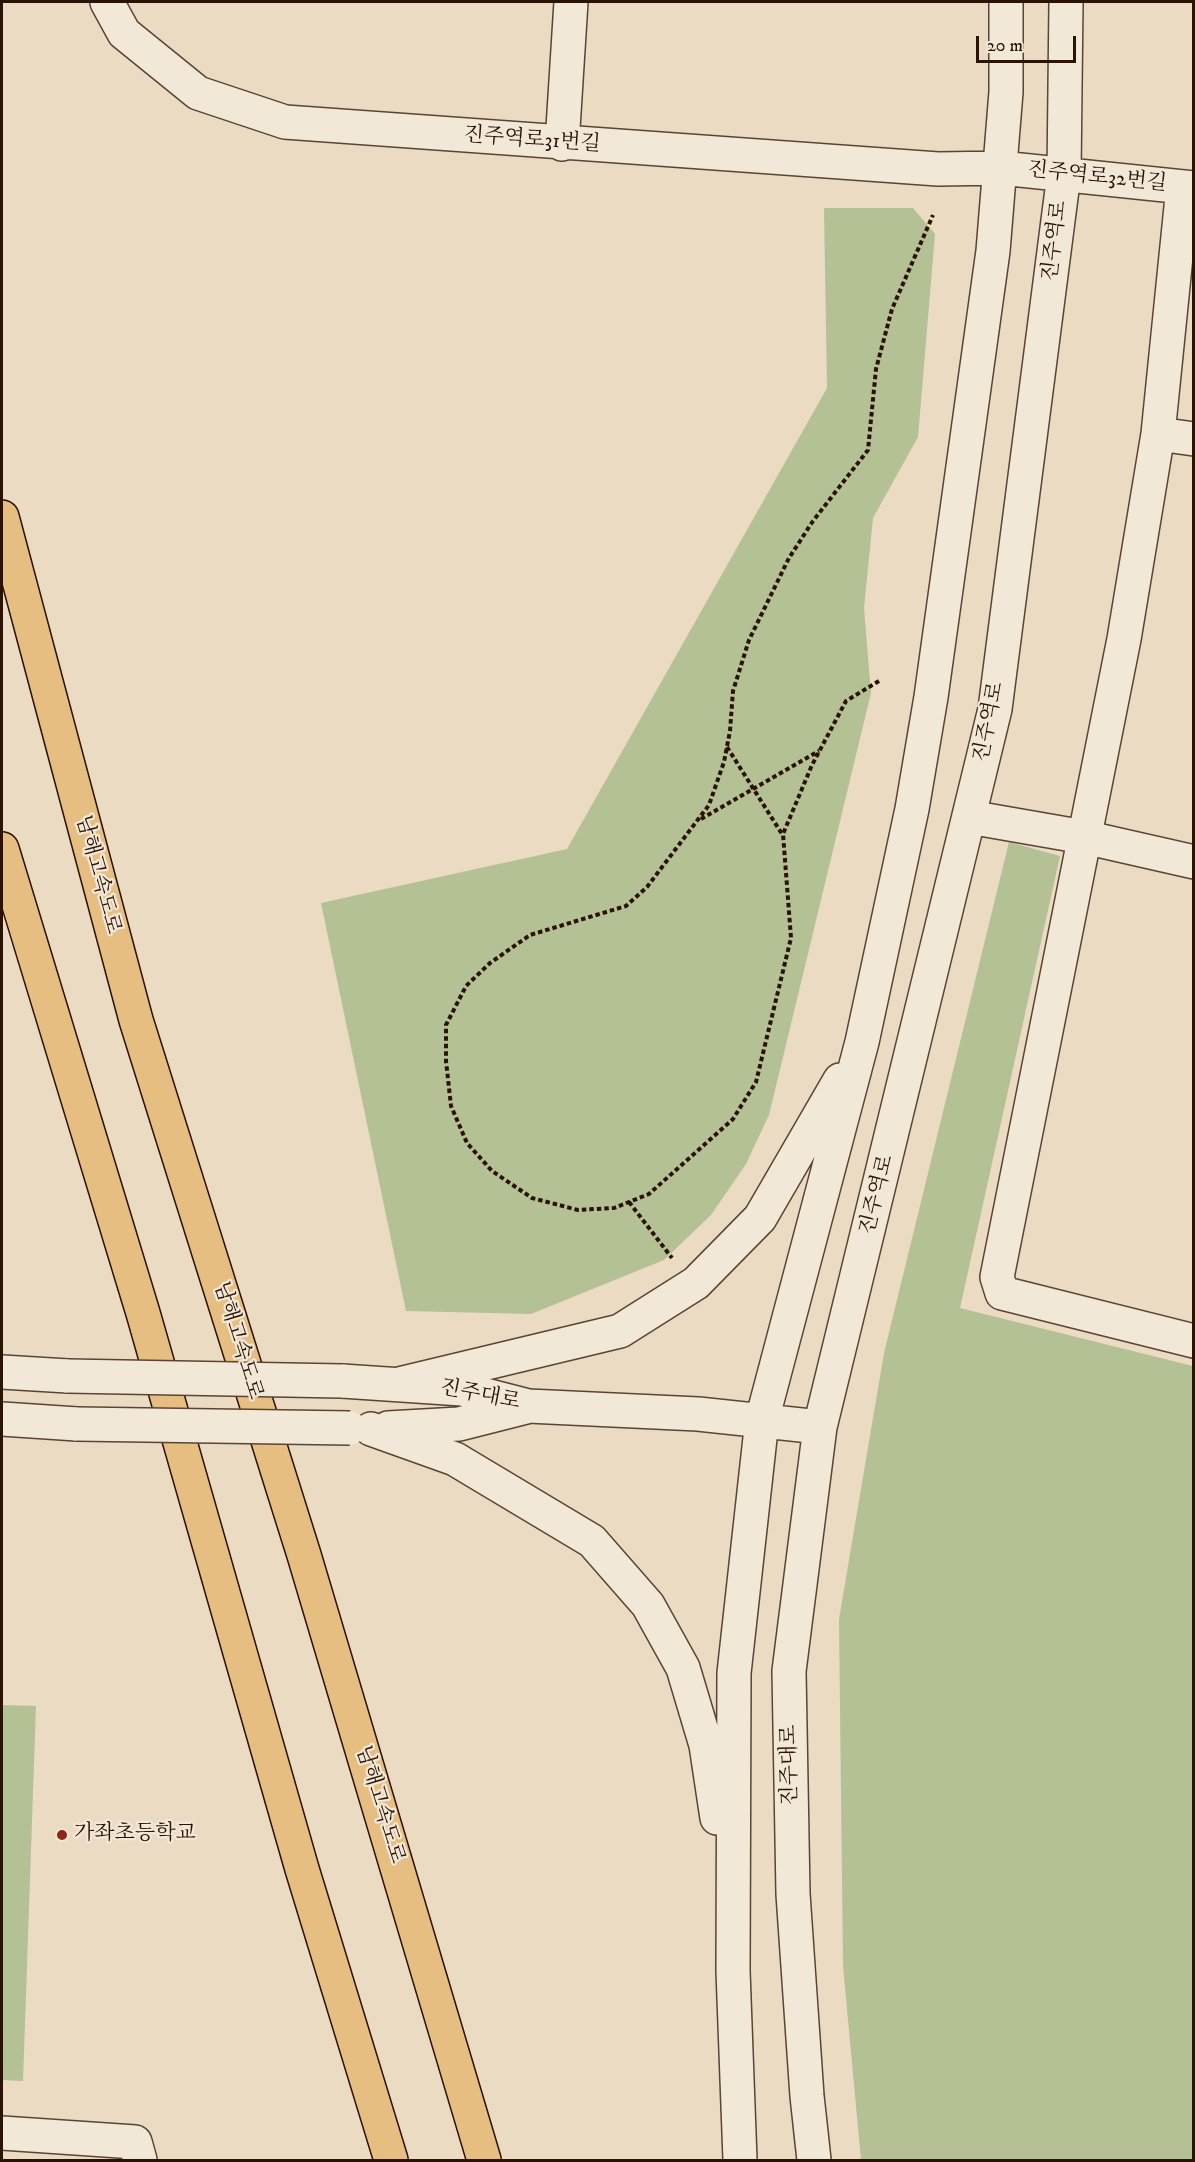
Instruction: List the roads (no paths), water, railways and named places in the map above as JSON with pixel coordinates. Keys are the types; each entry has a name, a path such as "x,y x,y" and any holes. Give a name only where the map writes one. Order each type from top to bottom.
{"highway":[{"name":"남해고속도로","path":"2,517 136,1020 300,1544 484,2160"},
{"path":"2,849 143,1313 302,1869 391,2160"}],"street":[{"name":"진주역로31번길","path":"107,2 124,33 198,93 285,122 562,144 938,169 1001,168"},
{"path":"562,144 571,2"},
{"path":"740,2160 733,1926 734,1673 762,1420 862,1042 912,809 931,697 992,263 1006,92 1006,2"},
{"name":"진주역로","path":"820,1427 995,709 1064,174 1066,2"},
{"name":"진주역로32번길","path":"1001,168 1188,188"},
{"path":"1188,188 1158,434 1124,639 997,1277 1002,1293 1194,1341"},
{"path":"1158,434 1194,439"},
{"path":"969,817 1084,837 1194,862"},
{"path":"399,1384 620,1331 696,1283 760,1218 862,1042"},
{"name":"진주대로","path":"2,1372 68,1377 399,1384 462,1389 528,1406 698,1414 820,1427 789,1671 793,1894 807,2096 814,2160"},
{"path":"2,1419 77,1424 361,1429 459,1424 528,1406"},
{"path":"361,1429 455,1459 592,1541 648,1605 682,1668 706,1745 733,1926"},
{"path":"2,2133 137,2151"}],"place":[{"name":"가좌초등학교","path":"62,1835"}]}
